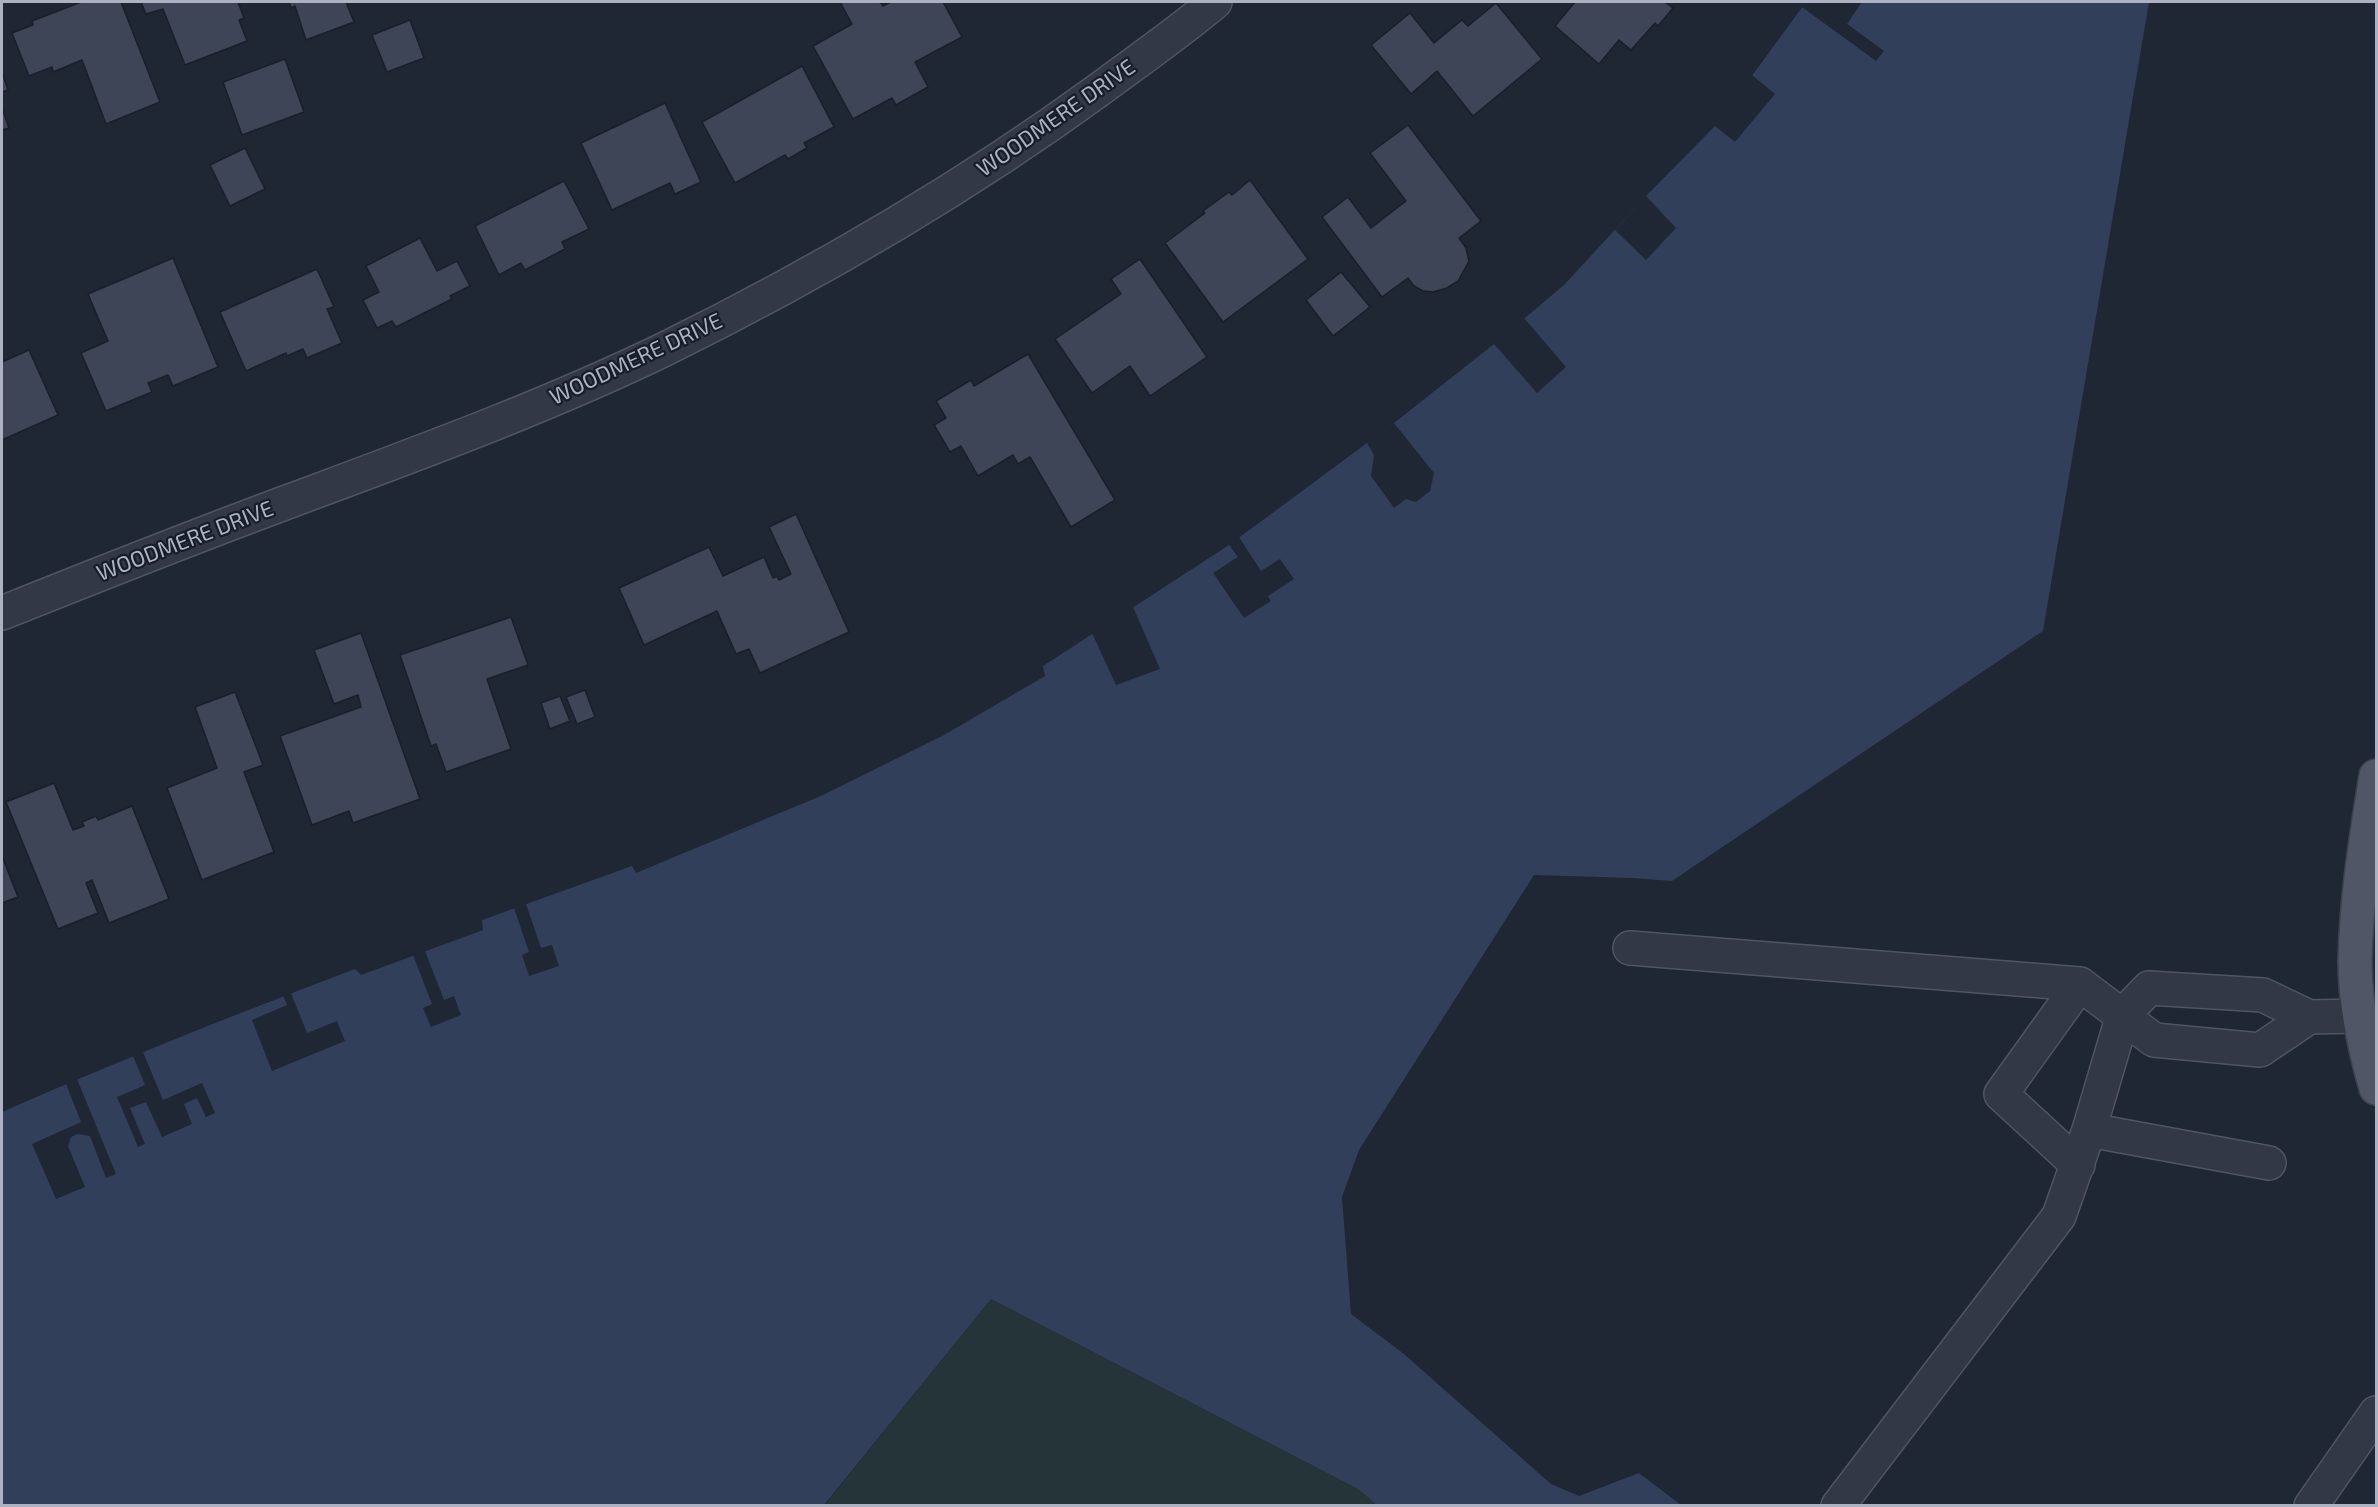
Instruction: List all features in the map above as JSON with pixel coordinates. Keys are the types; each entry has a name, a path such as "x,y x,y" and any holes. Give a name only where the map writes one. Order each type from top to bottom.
{"main road":[{"path":"2376,776 2365,840 2368,900 2355,964 2366,1051 2376,1088"}],"street":[{"name":"WOODMERE DRIVE","path":"2,613 206,532 473,432 663,349 776,292 914,214 1035,136 1184,28 1215,2"},
{"path":"1630,948 2080,984 2154,1040 2260,1050 2308,1017"},
{"path":"2078,1165 2001,1094 2080,984"},
{"path":"1839,1506 2059,1216 2078,1165 2123,1016 2149,988 2263,995 2308,1017 2361,1016"},
{"path":"2089,1130 2269,1163"},
{"path":"2311,1506 2376,1413"}],"shaded area":[{"path":"991,1299 1358,1489 1377,1505 824,1506"}],"water":[{"path":"1806,2 2149,2 2043,631 1672,881 1534,875 1359,1150 1342,1197 1351,1314 1404,1354 1551,1484 1579,1496 1639,1473 1681,1505 1377,1505 1358,1489 991,1299 824,1505 2,1505 2,1112 133,1056 310,986 355,969 361,975 483,930 482,920 632,866 636,873 823,795 944,735 1045,676 1043,666 1229,545 1394,423 1564,285 1646,196 1715,126"}],"pier":[{"path":"1806,2 1862,2 1847,24 1884,51 1876,61 1802,7"},
{"path":"1752,75 1775,94 1735,142 1715,126"},
{"path":"1646,196 1676,228 1646,260 1615,230"},
{"path":"1524,318 1566,367 1537,393 1494,344"},
{"path":"1394,423 1434,473 1430,491 1416,502 1406,499 1394,508 1371,476 1374,455 1367,443"},
{"path":"1239,537 1261,571 1280,559 1294,579 1268,596 1271,601 1244,618 1213,573 1238,557 1229,545"},
{"path":"1133,607 1160,669 1116,685 1092,633"},
{"path":"526,904 541,948 552,945 559,966 529,976 522,955 529,952 514,908"},
{"path":"425,951 444,1000 454,996 461,1015 431,1027 423,1008 432,1004 413,955"},
{"path":"291,993 307,1033 337,1021 345,1041 272,1071 252,1020 287,1005 283,996"},
{"path":"143,1052 163,1100 202,1083 215,1113 206,1117 197,1098 184,1104 192,1124 162,1137 146,1102 130,1108 145,1144 138,1147 117,1097 145,1085 133,1056"},
{"path":"77,1079 116,1174 106,1178 90,1136 78,1134 71,1137 68,1146 85,1187 56,1199 32,1144 81,1122 66,1084"}],"building":[{"path":"81,2 121,2 160,102 106,124 82,60 53,72 52,67 29,76 12,33 33,25 32,21"},
{"path":"141,2 238,2 244,18 239,20 247,41 185,65 163,9 146,14"},
{"path":"289,2 346,2 354,22 306,40 295,6 291,8"},
{"path":"840,2 880,2 883,6 891,2 943,2 962,37 915,62 928,87 896,105 892,98 853,119 813,46 852,24"},
{"path":"1575,2 1665,2 1673,8 1658,26 1655,23 1631,50 1619,40 1599,64 1555,26"},
{"path":"1496,3 1542,59 1473,116 1437,71 1411,94 1371,45 1410,13 1434,43 1462,20 1468,26"},
{"path":"410,20 424,58 387,72 372,35"},
{"path":"285,59 304,112 242,135 223,82"},
{"path":"802,66 834,127 804,143 807,148 788,159 785,155 735,183 702,122"},
{"path":"2,72 8,90 2,92"},
{"path":"665,103 701,182 675,194 670,183 612,210 581,143"},
{"path":"2,108 9,128 2,130"},
{"path":"1408,125 1481,221 1459,238 1466,248 1469,261 1458,281 1447,288 1433,292 1423,291 1414,286 1408,278 1382,297 1322,217 1348,197 1371,228 1406,201 1370,153"},
{"path":"245,148 265,189 230,206 210,165"},
{"path":"1250,180 1308,259 1223,322 1165,243 1205,213 1203,211 1229,192 1232,195"},
{"path":"564,181 589,229 562,242 565,249 525,270 521,263 499,275 475,226"},
{"path":"420,238 437,271 457,261 470,286 450,296 452,299 396,327 392,321 377,328 363,300 379,292 366,266"},
{"path":"173,258 218,367 173,386 168,375 148,383 152,392 106,411 81,353 108,341 88,294"},
{"path":"1140,259 1207,357 1150,396 1130,366 1092,393 1055,339 1121,294 1111,279"},
{"path":"317,269 334,307 327,309 342,343 307,358 303,349 287,356 286,353 246,371 220,312"},
{"path":"1341,272 1370,307 1333,336 1306,300"},
{"path":"29,350 58,415 2,440 2,362"},
{"path":"1028,354 1115,500 1071,527 1030,457 1018,464 1013,455 978,476 961,446 950,452 934,425 946,418 936,401 971,380 974,386"},
{"path":"796,514 849,632 760,673 749,649 736,654 717,611 644,645 619,588 709,547 723,576 764,557 773,578 777,576 779,580 791,574 769,527"},
{"path":"511,617 528,665 487,679 511,749 446,772 436,744 431,746 400,655"},
{"path":"361,633 420,799 353,823 349,811 312,825 280,736 361,707 358,695 334,704 314,650"},
{"path":"585,690 595,717 577,724 566,697"},
{"path":"235,692 263,765 244,772 274,852 202,880 167,788 217,768 195,707"},
{"path":"560,696 570,721 550,729 541,703"},
{"path":"54,783 73,830 84,826 82,822 96,816 98,820 132,806 169,899 109,923 92,880 86,883 98,913 58,929 6,802"},
{"path":"2,856 18,897 2,903"}]}
